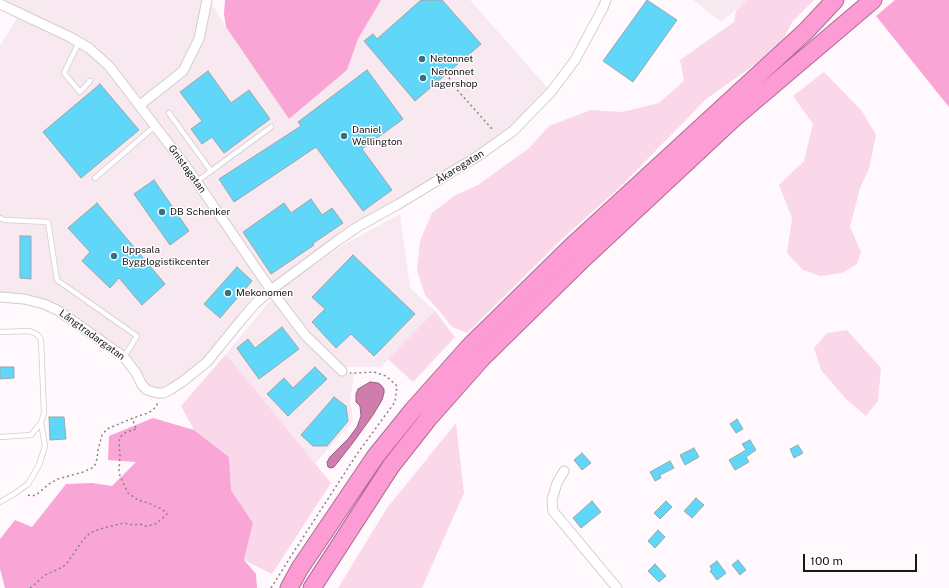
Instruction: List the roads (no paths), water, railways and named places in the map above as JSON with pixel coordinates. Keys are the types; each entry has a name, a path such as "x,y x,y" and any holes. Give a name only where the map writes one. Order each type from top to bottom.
{"highway":[{"path":"289,588 300,568 375,457 413,410 470,346 571,247 806,31 835,0"},
{"path":"312,588 391,466 428,419 482,358 584,258 734,118 873,0"}],"street":[{"path":"140,105 183,71 199,39 208,0"},
{"name":"Åkaregatan","path":"271,290 359,226 478,156 513,131 551,92 575,60 606,0"},
{"name":"Gnistagatan","path":"0,4 79,42 89,48 109,66 140,105 196,182 271,290 305,335 342,371"},
{"name":"Långtradargatan","path":"0,297 24,299 44,304 59,311 124,358 147,390 157,393 164,393 171,390 207,362 256,303 271,290"},
{"path":"564,471 557,483 552,500 553,511 617,588"}],"lane":[{"path":"79,42 64,73 80,92 90,81"},
{"path":"169,113 211,171"},
{"path":"95,178 155,126"},
{"path":"196,182 271,127"},
{"path":"0,218 4,220 48,222 57,280 137,336 124,358"},
{"path":"0,332 30,332 38,335 41,340 44,413 41,423 31,434 0,437"},
{"path":"0,502 28,484 39,465 45,446 41,423"}],"place":[{"name":"Netonnet","path":"422,59"},
{"name":"Netonnet lagershop","path":"423,78"},
{"name":"Daniel Wellington","path":"344,136"},
{"name":"DB Schenker","path":"162,212"},
{"name":"Uppsala Bygglogistikcenter","path":"114,256"},
{"name":"Mekonomen","path":"228,293"}]}
